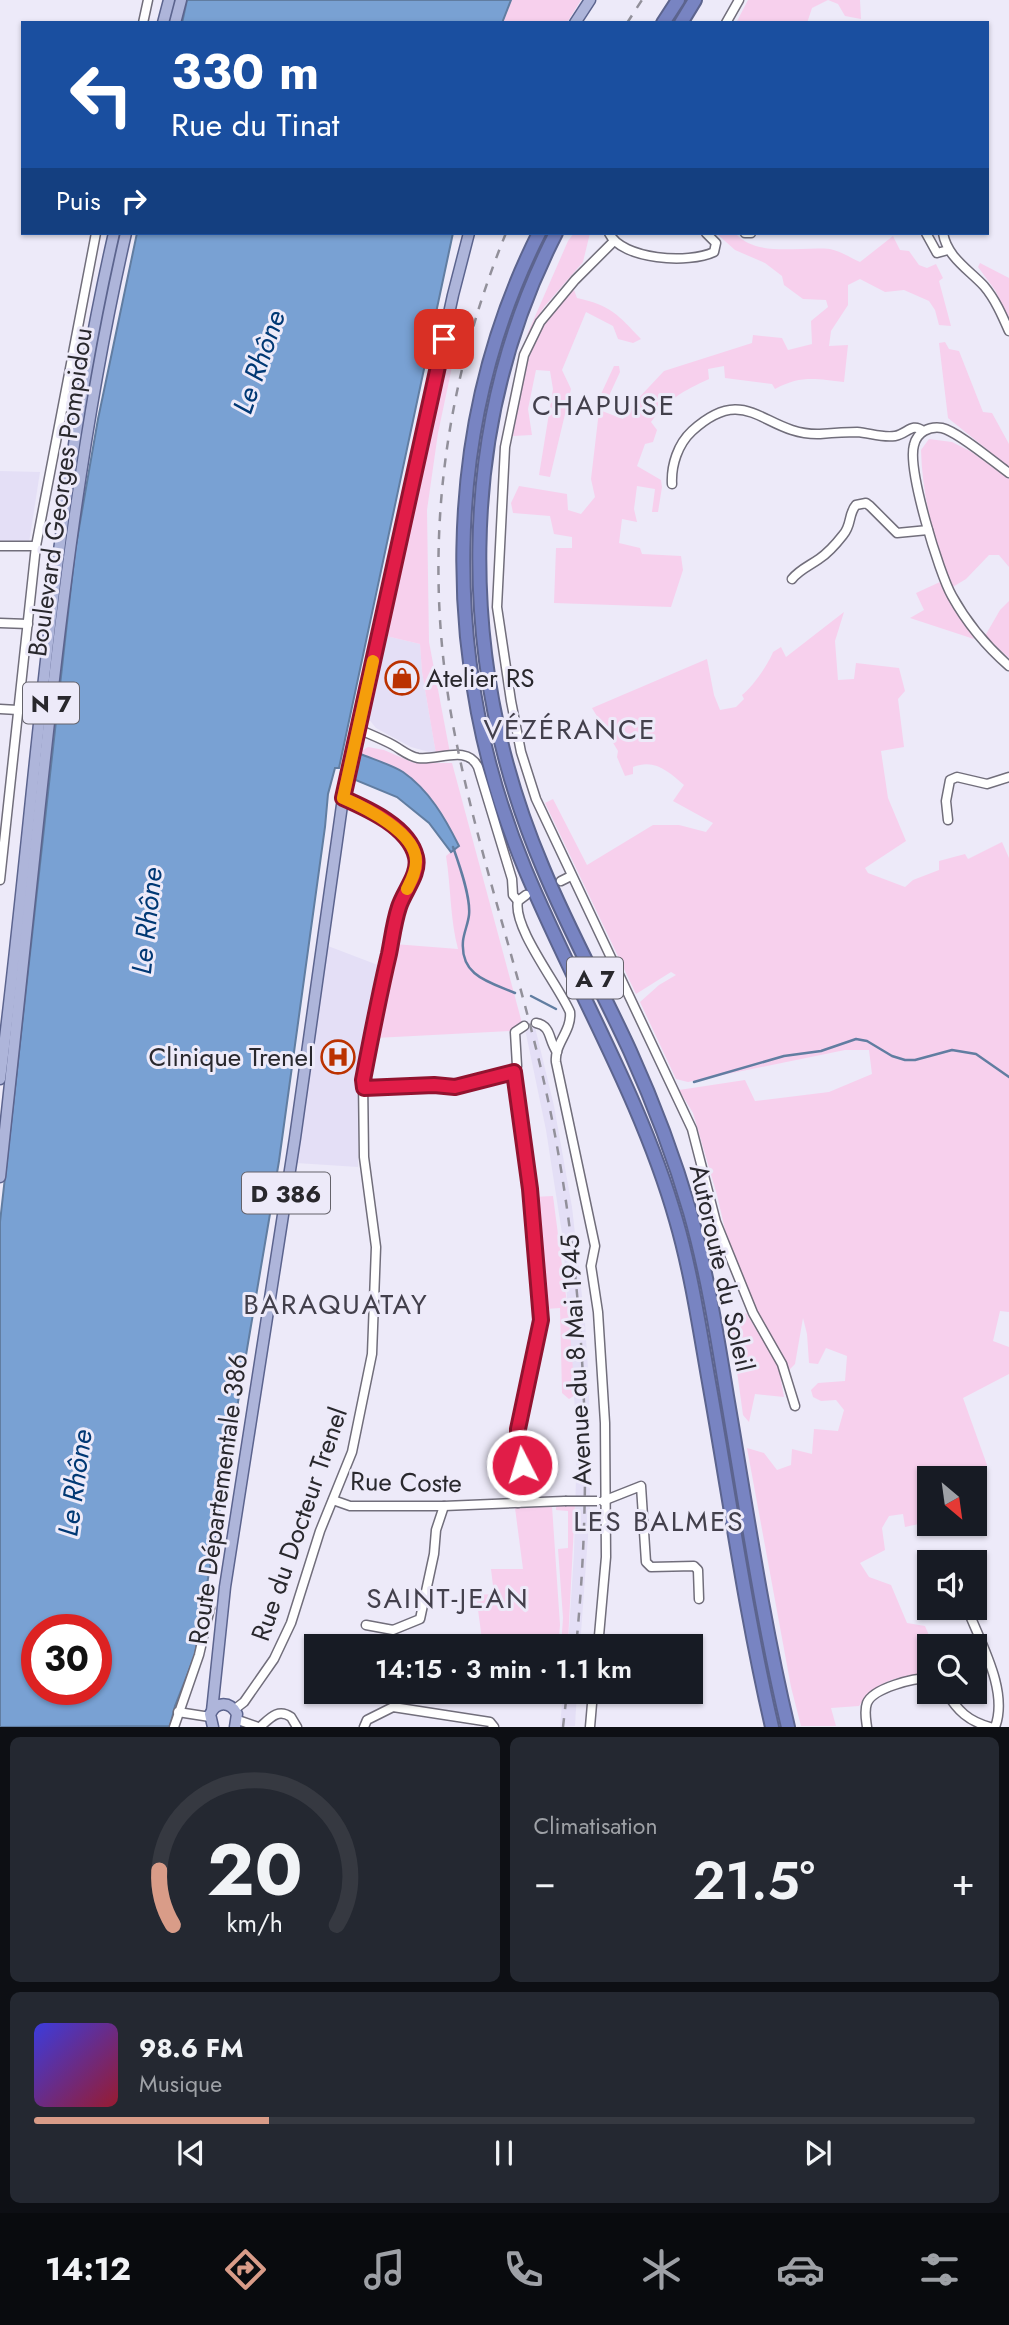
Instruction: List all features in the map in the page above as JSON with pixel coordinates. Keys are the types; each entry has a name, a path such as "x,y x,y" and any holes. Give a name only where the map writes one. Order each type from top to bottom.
{"highway":[{"path":"664,21 678,0"},
{"path":"682,21 695,0"},
{"name":"Autoroute du Soleil","path":"538,235 500,328 479,406 471,450 463,546 464,605 471,674 489,762 513,838 650,1140 676,1219 695,1300 772,1727"},
{"name":"Autoroute du Soleil","path":"555,235 532,286 515,334 494,410 487,452 479,547 479,604 486,671 504,758 528,831 570,929 642,1079 663,1130 691,1217 712,1311 770,1644 788,1727"}],"main road":[{"path":"164,21 169,0"},
{"path":"176,21 181,0"},
{"path":"576,21 590,0"},
{"name":"Boulevard Georges Pompidou","path":"0,1079 65,505 88,362 114,235"},
{"name":"Boulevard Georges Pompidou","path":"0,1177 66,571 104,332 126,235"},
{"name":"D 386","path":"358,729 468,235"},
{"name":"Route Départementale 386","path":"211,1721 225,1588 241,1476 295,1138 343,798 358,729"},
{"name":"Route Départementale 386","path":"215,1679 219,1692 233,1715"},
{"path":"211,1721 218,1705 233,1715"}],"street":[{"path":"143,21 148,0"},
{"path":"727,21 739,0"},
{"path":"0,880 36,546 96,235"},
{"path":"610,235 620,246 644,254 691,258 710,254 716,248 715,240 709,235"},
{"path":"927,235 937,253 948,250"},
{"path":"944,235 948,250 992,297 1009,331"},
{"path":"614,241 567,289 540,322 524,355 505,447 497,607 509,687 522,752 536,799 692,1129 716,1222 753,1313 782,1364 795,1406"},
{"path":"672,484 676,455 686,437 704,420 728,409 736,408 799,432 813,434 858,432 894,436 912,427 923,431"},
{"path":"1009,473 948,430 934,428 923,431 914,443 913,459 939,568 958,606 988,646 1009,666"},
{"path":"792,579 827,553 845,534 849,528 850,513 861,503 870,506 897,533 928,530"},
{"path":"0,546 36,546"},
{"path":"0,623 28,624"},
{"path":"0,709 18,710"},
{"path":"358,729 417,758 463,754 473,758 509,872 513,895 518,901 518,915 570,1012 565,1035 556,1052 549,1030 536,1023"},
{"path":"948,820 946,801 950,780 957,777 987,784 1009,777"},
{"name":"Rue du Docteur Trenel","path":"233,1715 284,1642 352,1452 372,1354 376,1247 363,1157 363,1080 399,907 417,859 412,845 384,819 343,798"},
{"path":"561,881 572,876"},
{"path":"518,901 526,895"},
{"path":"518,1503 522,1469 518,1429 541,1320 530,1189 514,1072 517,1066 515,1032 524,1026"},
{"name":"Avenue du 8 Mai 1945","path":"556,1052 594,1246 591,1266 598,1312 605,1423 601,1501 606,1557 599,1634"},
{"path":"364,1088 434,1085 455,1087 514,1072"},
{"path":"601,1501 641,1486 646,1562 651,1567 694,1566 698,1570 699,1599"},
{"name":"Rue Coste","path":"333,1500 350,1506 601,1501"},
{"path":"366,1625 393,1630 420,1619 436,1533 444,1506"},
{"path":"174,1727 199,1655 210,1608"},
{"path":"953,1704 966,1717 993,1727 1002,1710 991,1660 972,1620"},
{"path":"867,1727 865,1708 872,1697 907,1681 917,1680"},
{"path":"590,1727 592,1704"},
{"path":"364,1727 367,1720 393,1707 492,1724"},
{"path":"178,1712 211,1721"},
{"path":"233,1715 259,1727 273,1716 282,1713 291,1717 297,1727"}],"shaded area":[{"path":"511,0 581,0 568,21 503,21"},
{"path":"748,0 828,0 812,8 808,21 737,21"},
{"path":"828,0 860,0 861,19 845,16 838,4"},
{"path":"572,235 590,235 583,262 544,307 526,337"},
{"path":"718,235 737,235 755,246 767,248 830,249 860,262 893,236 900,250 909,251 919,265 927,268 936,264 943,278 939,281 951,326 939,325 929,301 904,290 885,292 860,279 848,285 848,305 831,331 829,346 848,345 844,382 801,380 775,389 772,384 725,378 724,366 708,369 709,379 677,396 651,422 657,430 653,442 645,444 637,466 661,480 658,512 652,512 655,489 637,486 634,509 637,522 622,519 619,543 640,548 642,554 681,556 683,570 671,607 554,603 556,548 572,548 572,537 554,534 550,516 513,513 511,503 519,486 567,494 568,510 581,514 595,497 591,479 601,394 614,366 619,366 620,372 602,411 623,419 633,404 664,371 752,343 753,335 782,338 788,350 812,344 811,321 828,307 826,300 803,299 784,285 782,276 765,263 735,250"},
{"path":"980,263 1009,278 1009,319 995,290 978,267"},
{"path":"574,290 577,298 613,312 641,339 633,343 618,339 613,326 586,312 562,370 571,389 550,477 539,475 553,389 550,371 536,370 528,409 532,435 513,436 519,394 529,357 546,322"},
{"path":"452,326 460,329 438,433 427,510 429,642 450,753 436,754 420,644 386,636"},
{"path":"945,342 949,349 959,351 983,412 992,413 1009,444 1009,467 948,418 939,343"},
{"path":"929,439 952,442 970,451 1009,479 1009,567 999,555 989,555 966,579 951,588 935,538 924,485 921,450"},
{"path":"0,471 40,472 29,543 0,543"},
{"path":"940,582 974,639 910,618 924,610 916,593"},
{"path":"1009,601 1009,658 985,636 1000,610"},
{"path":"844,612 835,641 838,680 854,679 856,663 899,668 905,691 898,699 904,747 881,751 888,798 906,841 865,868 868,873 905,887 913,880 939,870 939,861 965,854 968,859 1002,842 1009,858 1009,1312 1000,1311 993,1341 1009,1347 1009,1374 963,1398 987,1465 917,1466 917,1524 905,1527 903,1514 889,1516 882,1528 885,1550 860,1563 869,1577 891,1585 907,1623 925,1626 928,1634 917,1634 917,1674 881,1685 859,1706 831,1708 836,1726 801,1726 791,1687 747,1448 764,1453 777,1470 791,1465 792,1449 812,1454 814,1429 838,1431 844,1410 836,1400 821,1401 813,1397 811,1390 818,1383 845,1381 847,1356 826,1348 818,1364 809,1363 803,1318 795,1364 789,1370 758,1315 726,1234 693,1113 679,1090 745,1080 755,1101 829,1092 872,1074 869,1050 845,1050 688,1082 676,1079 640,1002 659,985 676,975 671,972 636,994 545,803 553,799 587,865 653,825 679,825 706,832 713,823 673,801 684,785 667,771 648,764 633,767 633,774 625,776 617,757 618,751 592,708 707,659 714,695 720,710 736,707 744,699 742,695 760,675 773,652 781,647 786,657"},
{"path":"386,636 420,644 436,754 411,747 376,728 368,718"},
{"path":"368,747 384,750 414,763 452,763 522,1023 512,1031 375,1038 394,944 458,949 446,856 459,845 421,787 398,769 358,753"},
{"name":"Clinique Trenel","path":"328,946 383,967 360,1082 358,1167 296,1163"},
{"path":"535,1027 554,1106 572,1207 585,1323 589,1384 590,1509 581,1634 569,1634 577,1439 563,1240 546,1130 525,1029"},
{"path":"553,1196 569,1319 575,1395 569,1399 562,1393 560,1308 546,1309 540,1233 533,1197"},
{"path":"746,1313 778,1364 784,1397 755,1394 749,1422 743,1415 730,1321"},
{"path":"575,1505 569,1634 562,1634 558,1549 568,1548 568,1511 556,1510 556,1506"},
{"path":"552,1506 559,1634 481,1634 476,1595 494,1594 491,1569 523,1569 515,1508"},
{"path":"562,1704 576,1704 575,1726 560,1727"}],"water":[{"path":"187,0 511,0 503,21 182,21"},
{"name":"Le Rhône","path":"137,235 453,235 339,768 335,768 328,794 279,1161 195,1655 170,1726 0,1727 0,1222 75,551 98,419"},
{"path":"358,753 392,766 421,787 436,805 459,846 451,852 429,823 397,797 353,779"}],"waterway":[{"path":"453,847 468,899 469,915 463,941 466,962 478,976 515,993"},
{"path":"531,996 556,1009"},
{"path":"694,1082 784,1056 821,1051 856,1039 867,1041 892,1056 905,1060 952,1050 976,1054 1009,1077"}],"railway":[{"path":"628,21 642,0"},
{"path":"505,235 464,359 451,423 442,488 440,618 446,684 458,750 481,847 534,1038 566,1198 580,1326 585,1455 577,1634"},
{"path":"563,1727 566,1704"}],"slow traffic":[{"path":"373,661 343,798 384,819 412,845 417,859 407,889"}],"place":[{"name":"Atelier RS","path":"402,678"},
{"name":"Clinique Trenel","path":"338,1057"}],"district":[{"name":"CHAPUISE","path":"604,405"},
{"name":"VÉZÉRANCE","path":"570,729"},
{"name":"BARAQUATAY","path":"336,1304"},
{"name":"LES BALMES","path":"659,1521"},
{"name":"SAINT-JEAN","path":"448,1598"}],"route":[{"path":"444,339 343,798 384,819 412,845 417,859 399,907 372,1029 364,1088 434,1085 455,1087 514,1072 530,1189 541,1320 518,1429 522,1465"}]}
